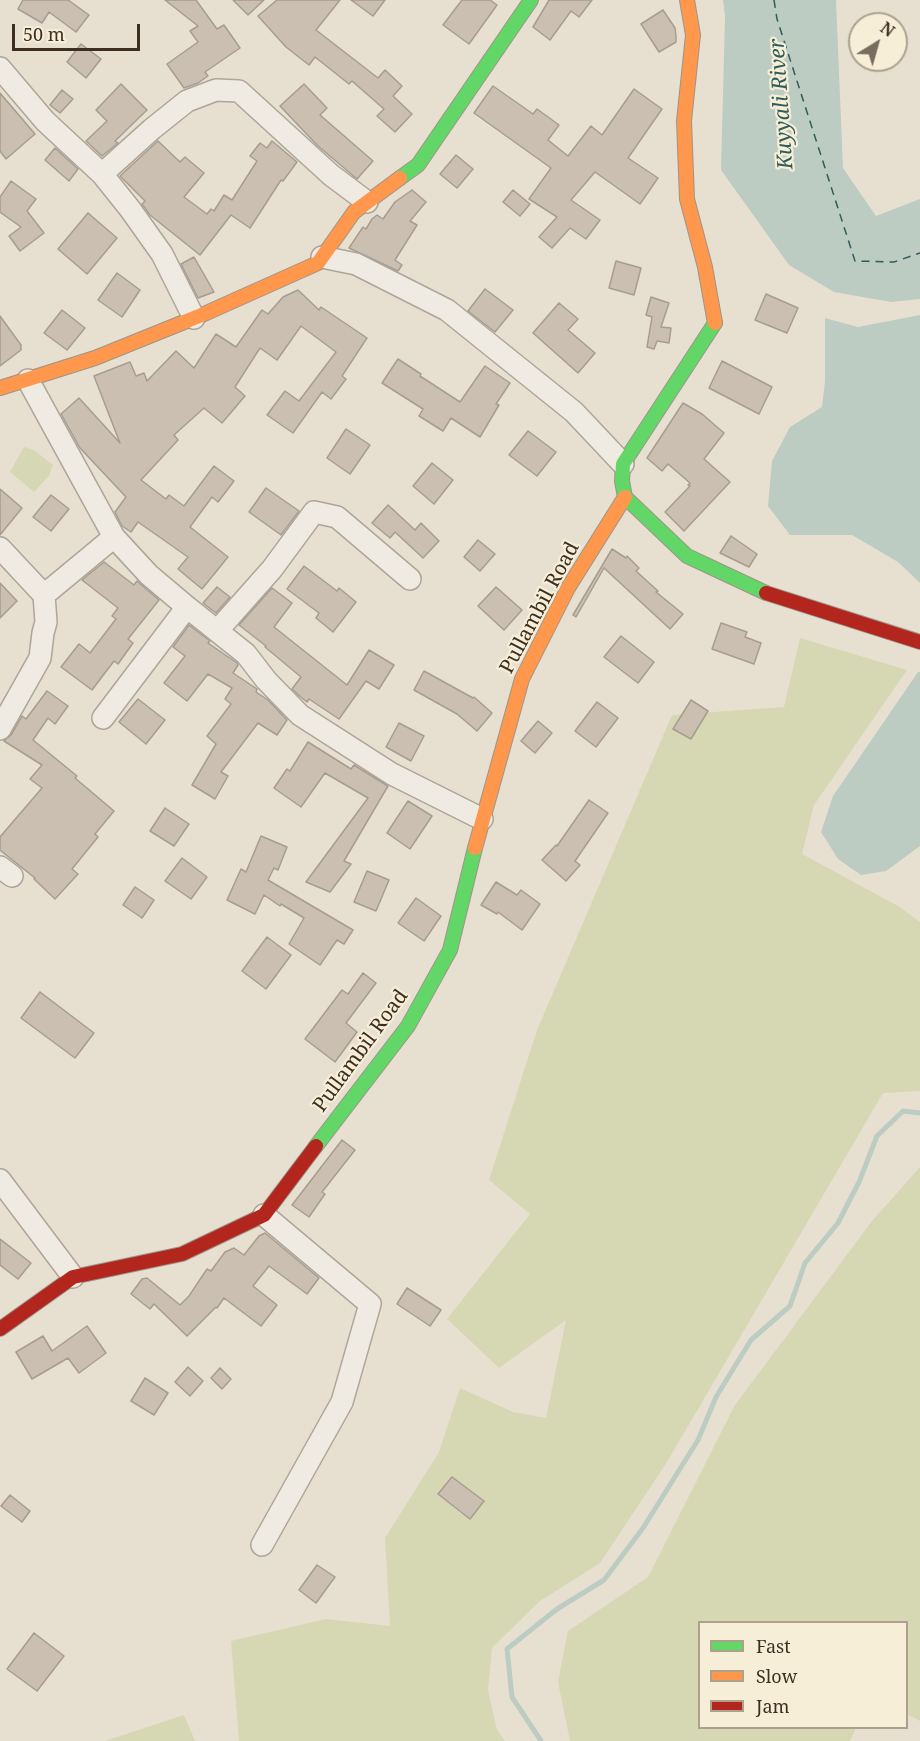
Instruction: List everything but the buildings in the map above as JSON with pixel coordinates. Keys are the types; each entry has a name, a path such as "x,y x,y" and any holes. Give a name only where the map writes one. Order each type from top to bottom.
{"street":[{"path":"0,388 95,358 194,318 318,263 354,212 418,165 531,0"},
{"path":"687,0 693,35 684,121 687,198 705,267 715,325 623,464 622,481 626,497 687,556 772,596 920,642"},
{"path":"0,68 45,121 102,174 130,209 162,254 194,318"},
{"path":"102,174 187,101 216,90 239,91 331,175 368,202"},
{"path":"322,257 356,264 447,310 574,412 623,464"},
{"path":"28,380 114,537 149,574 186,607 246,654 266,680 300,715 392,774 482,819"},
{"name":"Pullambil Road","path":"0,1329 73,1277 182,1254 264,1215 408,1026 450,950 482,819 522,679 568,588 626,497"},
{"path":"217,631 272,570 314,512 337,517 410,579"},
{"path":"44,595 114,537"},
{"path":"0,548 44,595 46,622 40,658 0,729"},
{"path":"103,718 186,607"},
{"path":"0,1180 73,1277"},
{"path":"262,1545 342,1402 370,1304 264,1215"}],"green space":[{"path":"24,447 34,450 53,465 49,476 34,492 10,472"},
{"path":"800,638 907,670 814,805 802,854 898,906 920,922 920,1091 883,1093 667,1462 600,1563 540,1601 492,1648 488,1690 497,1730 505,1741 239,1741 231,1641 326,1619 390,1626 385,1538 439,1452 460,1388 513,1412 546,1418 566,1320 499,1368 447,1319 530,1214 489,1180 537,1030 672,715 784,707"},
{"path":"920,1167 920,1721 908,1715 908,1621 698,1621 698,1729 856,1729 850,1741 570,1741 558,1682 568,1631 648,1577 735,1405 872,1221"},
{"path":"184,1715 195,1741 105,1741"}],"water":[{"name":"Kuyyali River","path":"723,0 836,0 843,168 876,216 920,199 920,299 891,302 834,292 789,265 721,170 725,16"},
{"path":"920,315 920,583 898,562 852,535 790,535 768,506 772,461 790,427 822,407 825,381 825,318 858,327"},
{"path":"920,672 920,846 886,871 861,875 838,859 821,832 833,796"}],"waterway":[{"path":"541,1741 512,1697 507,1649 557,1609 604,1580 643,1528 698,1440 716,1397 751,1340 790,1306 805,1263 838,1223 859,1182 877,1136 903,1111 920,1113"}],"ferry route":[{"path":"774,0 777,19 855,261 894,262 920,253"}],"traffic: fast":[{"path":"400,178 418,165 531,0"},
{"path":"715,323 623,464 622,481 625,497 687,556 766,593"},
{"path":"316,1146 408,1026 450,950 475,848"}],"traffic: slow":[{"path":"687,0 693,35 684,121 687,199 705,267 715,323"},
{"path":"0,388 95,358 204,314 318,263 354,212 400,178"},
{"path":"475,848 522,679 568,588 625,497"}],"traffic: jam":[{"path":"766,593 920,642"},
{"path":"0,1329 73,1277 182,1254 264,1215 316,1146"}]}
